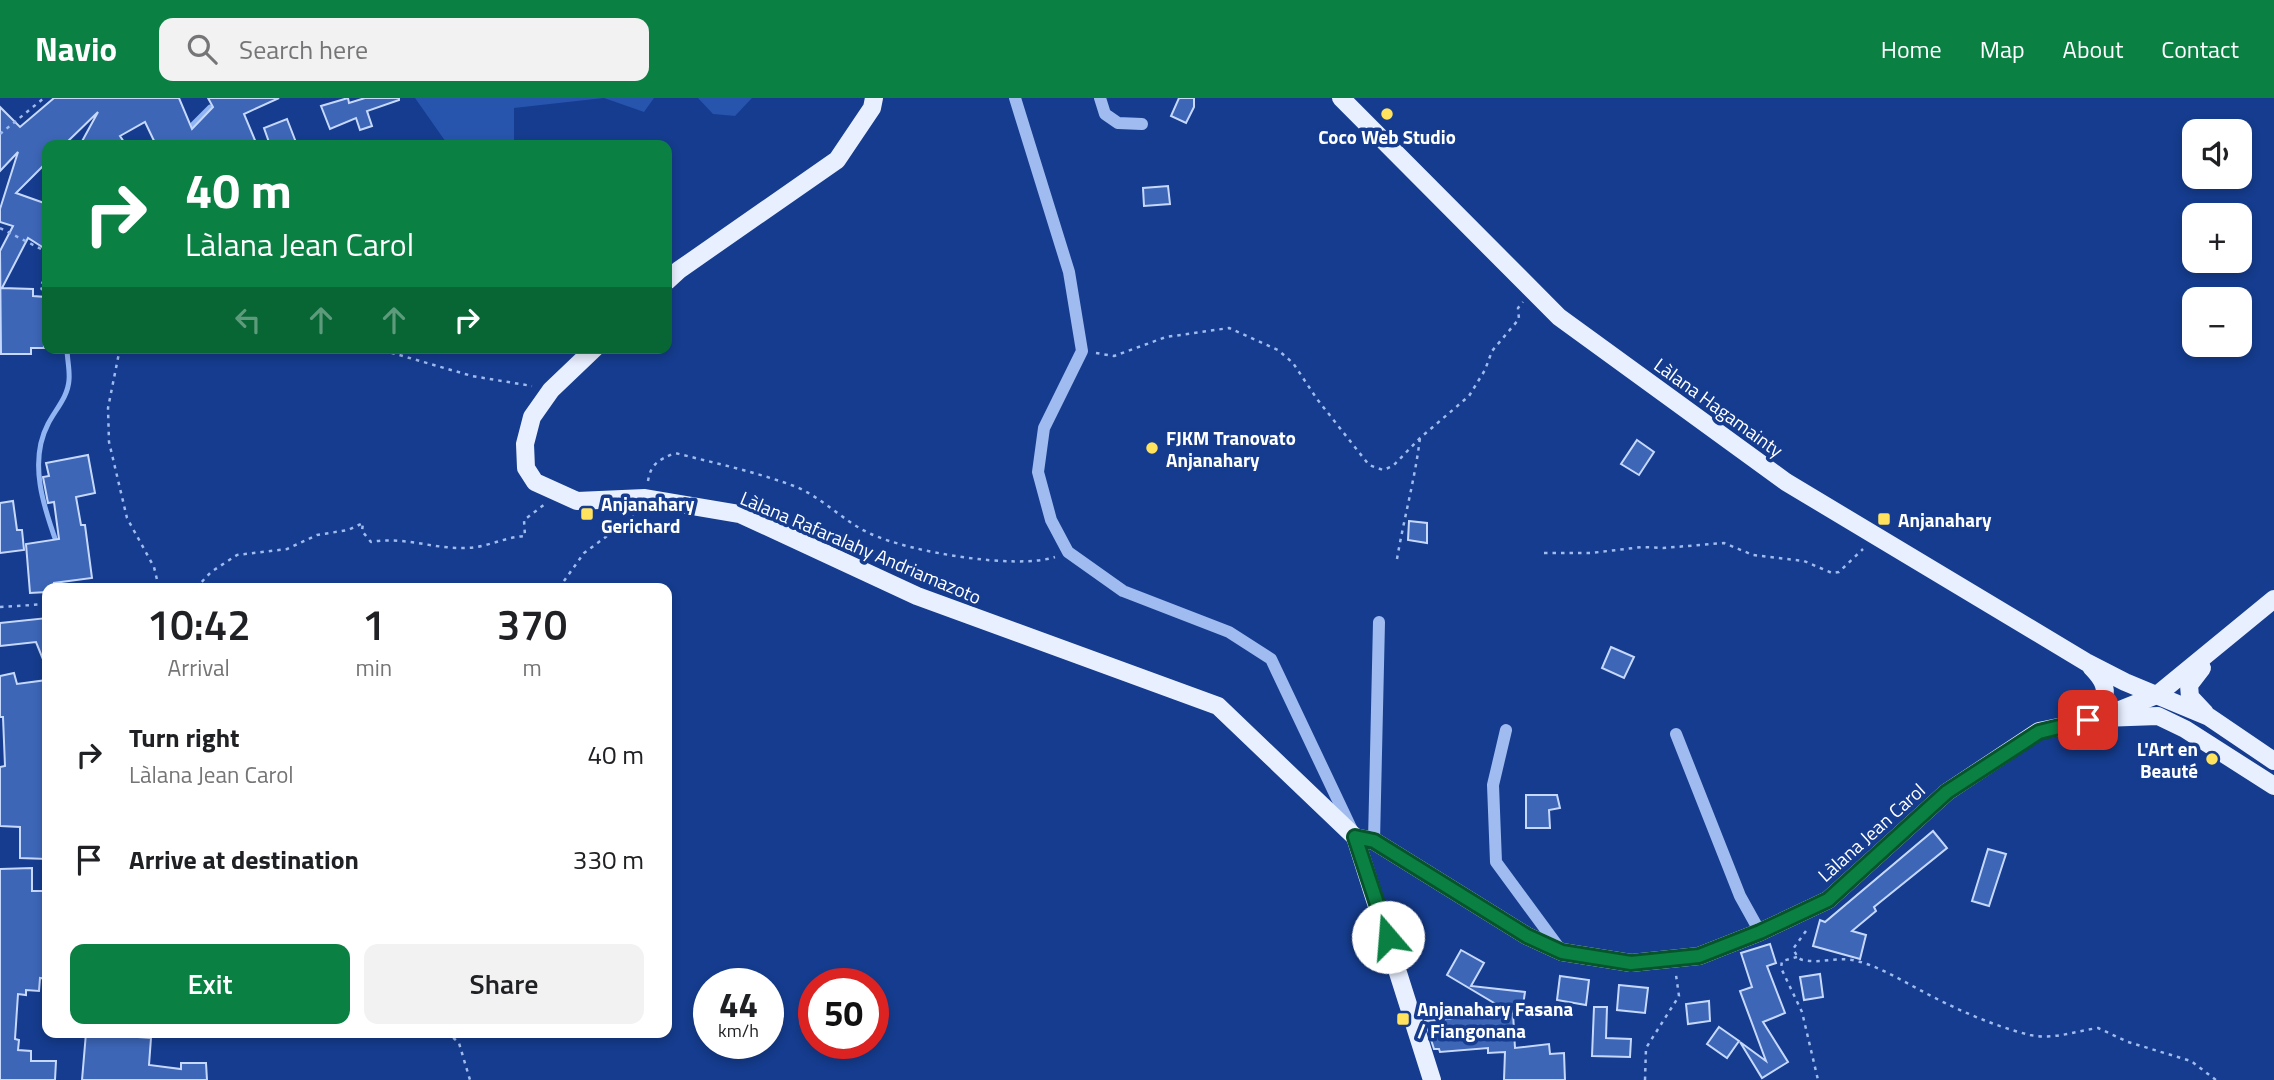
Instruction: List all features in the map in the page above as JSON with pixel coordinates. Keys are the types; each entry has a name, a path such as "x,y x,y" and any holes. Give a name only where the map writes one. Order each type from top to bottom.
{"main road":[{"path":"672,276 837,160 872,108 874,98"},
{"name":"Làlana Hagamainty","path":"1341,98 1559,317 1786,482 2086,662 2125,682 2209,717"},
{"name":"Làlana Rafaralahy Andriamazoto","path":"589,354 551,390 532,417 525,444 526,468 535,482 577,501 645,498 740,514 916,596 1218,706 1355,837"},
{"path":"2125,682 2165,686 2217,648 2274,599"},
{"path":"2102,718 2165,699 2217,648"},
{"path":"2217,648 2189,685 2190,697 2209,717 2274,761"},
{"path":"2074,722 2103,701 2106,691 2104,680 2086,662"},
{"path":"2165,699 2185,729"},
{"path":"2102,718 2158,716 2185,729 2274,786"},
{"name":"Làlana Jean Carol","path":"1355,837 1374,841 1527,936 1562,952 1631,963 1699,956 1760,932 1828,900 1947,792 2039,732 2074,722 2102,718"},
{"path":"1355,837 1432,1080"}],"street":[{"path":"1015,98 1069,272 1082,351 1044,428 1038,472 1051,520 1068,552 1123,591 1229,632 1271,659 1355,837"},
{"path":"1100,98 1105,114 1118,123 1142,124"},
{"path":"1374,841 1379,622"},
{"path":"1506,730 1493,786 1496,862 1562,952"},
{"path":"1676,734 1740,896 1760,932"}],"path":[{"path":"0,134 44,98"},
{"path":"0,228 42,249"},
{"path":"1082,351 1114,356 1166,337 1229,328 1278,350 1293,363 1317,399 1370,465 1383,470 1393,466 1420,438 1469,396 1485,370 1492,351 1519,320 1518,308 1531,290"},
{"path":"119,354 108,408 109,442 127,518 154,567 158,583"},
{"path":"396,354 472,376 551,390"},
{"path":"1396,559 1407,498 1415,478 1420,438"},
{"path":"563,583 584,553 633,517 645,498 650,470 657,461 675,453 797,487 872,534 930,551 994,562 1046,560 1068,552"},
{"path":"201,583 211,572 237,555 287,549 317,535 348,530 363,523 362,531 371,542 387,539 466,548 506,537 525,536 524,520 548,502 564,496"},
{"path":"1545,553 1591,553 1642,547 1724,543 1753,555 1804,561 1832,573 1839,572 1876,538"},
{"path":"0,607 42,604"},
{"path":"1807,929 1793,948 1797,957 1803,960 1841,958 1856,961 1892,974 1966,1012 2031,1035 2069,1037 2098,1028 2128,1042 2190,1062 2216,1080"},
{"path":"1797,957 1783,961 1781,968 1802,1012 1818,1080"},
{"path":"1645,1080 1646,1048 1679,996 1675,973 1679,958"},
{"path":"454,1038 459,1043 470,1080"}],"shaded area":[{"path":"415,98 604,98 514,108 514,140 444,140"},
{"path":"604,98 654,98 644,112"},
{"path":"698,98 752,98 735,116 713,114"}],"building":[{"path":"54,98 179,98 192,129 213,107 208,98 279,98 244,114 255,140 154,140 145,122 120,136 123,140 83,140 98,112 69,140 42,140 42,167 16,193 42,202 42,247 28,238 2,288 33,289 33,296 42,297 42,348 31,348 31,354 1,354 0,251 13,226 0,222 0,209 18,152 0,171 0,107 20,127"},
{"path":"348,98 349,103 365,98 399,100 367,111 372,126 360,130 356,118 330,129 321,106"},
{"path":"1179,98 1194,98 1194,107 1186,123 1171,116"},
{"path":"287,119 295,140 268,140 264,128"},
{"path":"1168,186 1170,204 1144,206 1143,188"},
{"path":"1637,440 1654,452 1639,475 1621,464"},
{"path":"88,455 95,493 76,497 81,525 85,525 92,578 42,583 42,592 30,593 26,544 59,539 54,502 48,503 43,477 49,476 46,463"},
{"path":"13,501 17,530 22,530 24,550 0,553 0,503"},
{"path":"1409,521 1427,523 1427,543 1408,540"},
{"path":"42,619 42,657 36,642 0,646 0,623"},
{"path":"1611,647 1634,657 1624,678 1602,668"},
{"path":"14,673 17,684 42,681 42,859 20,858 20,827 0,826 0,767 5,766 3,717 0,717 0,676"},
{"path":"1526,795 1557,795 1560,808 1549,810 1550,828 1526,828"},
{"path":"1933,831 1947,848 1874,907 1876,911 1852,931 1866,935 1860,959 1813,946 1820,920 1825,922"},
{"path":"1988,849 2006,854 1989,906 1972,901"},
{"path":"32,868 32,891 42,891 42,978 39,991 26,990 26,995 18,994 15,1039 19,1040 18,1050 31,1051 31,1061 56,1061 55,1080 0,1080 0,869"},
{"path":"1770,944 1776,963 1767,966 1785,1013 1763,1022 1788,1062 1762,1078 1740,1042 1766,1061 1740,991 1752,987 1741,953"},
{"path":"1461,950 1484,963 1471,986 1525,992 1522,1012 1506,1010 1447,975"},
{"path":"1820,974 1823,997 1804,1000 1800,977"},
{"path":"1560,976 1589,980 1586,1005 1557,1000"},
{"path":"1619,985 1648,988 1645,1013 1617,1010"},
{"path":"1709,1001 1710,1021 1688,1024 1686,1004"},
{"path":"1594,1007 1607,1007 1606,1038 1631,1039 1630,1057 1592,1056"},
{"path":"1513,1013 1515,1048 1549,1044 1550,1054 1564,1053 1565,1080 1504,1080 1505,1052 1488,1053 1488,1048 1440,1052 1439,1049 1434,1049 1425,1021"},
{"path":"1719,1027 1739,1041 1727,1058 1707,1044"},
{"path":"86,1038 151,1038 149,1065 181,1069 181,1063 206,1063 207,1080 82,1080"}],"waterway":[{"path":"190,132 193,124 210,107 215,108 226,98"},
{"path":"57,544 43,500 39,454 48,424 68,386 68,354"}],"place":[{"name":"Coco Web Studio","path":"1387,114"},
{"name":"FJKM Tranovato Anjanahary","path":"1152,448"},
{"name":"Anjanahary Gerichard","path":"587,514"},
{"name":"Anjanahary","path":"1884,519"},
{"name":"L'Art en Beauté","path":"2212,759"},
{"name":"Anjanahary Fasana / Fiangonana","path":"1403,1019"}],"route":[{"path":"1388,937 1355,837 1374,841 1527,936 1562,952 1631,963 1699,956 1760,932 1828,900 1947,792 2039,732 2088,720"}]}
